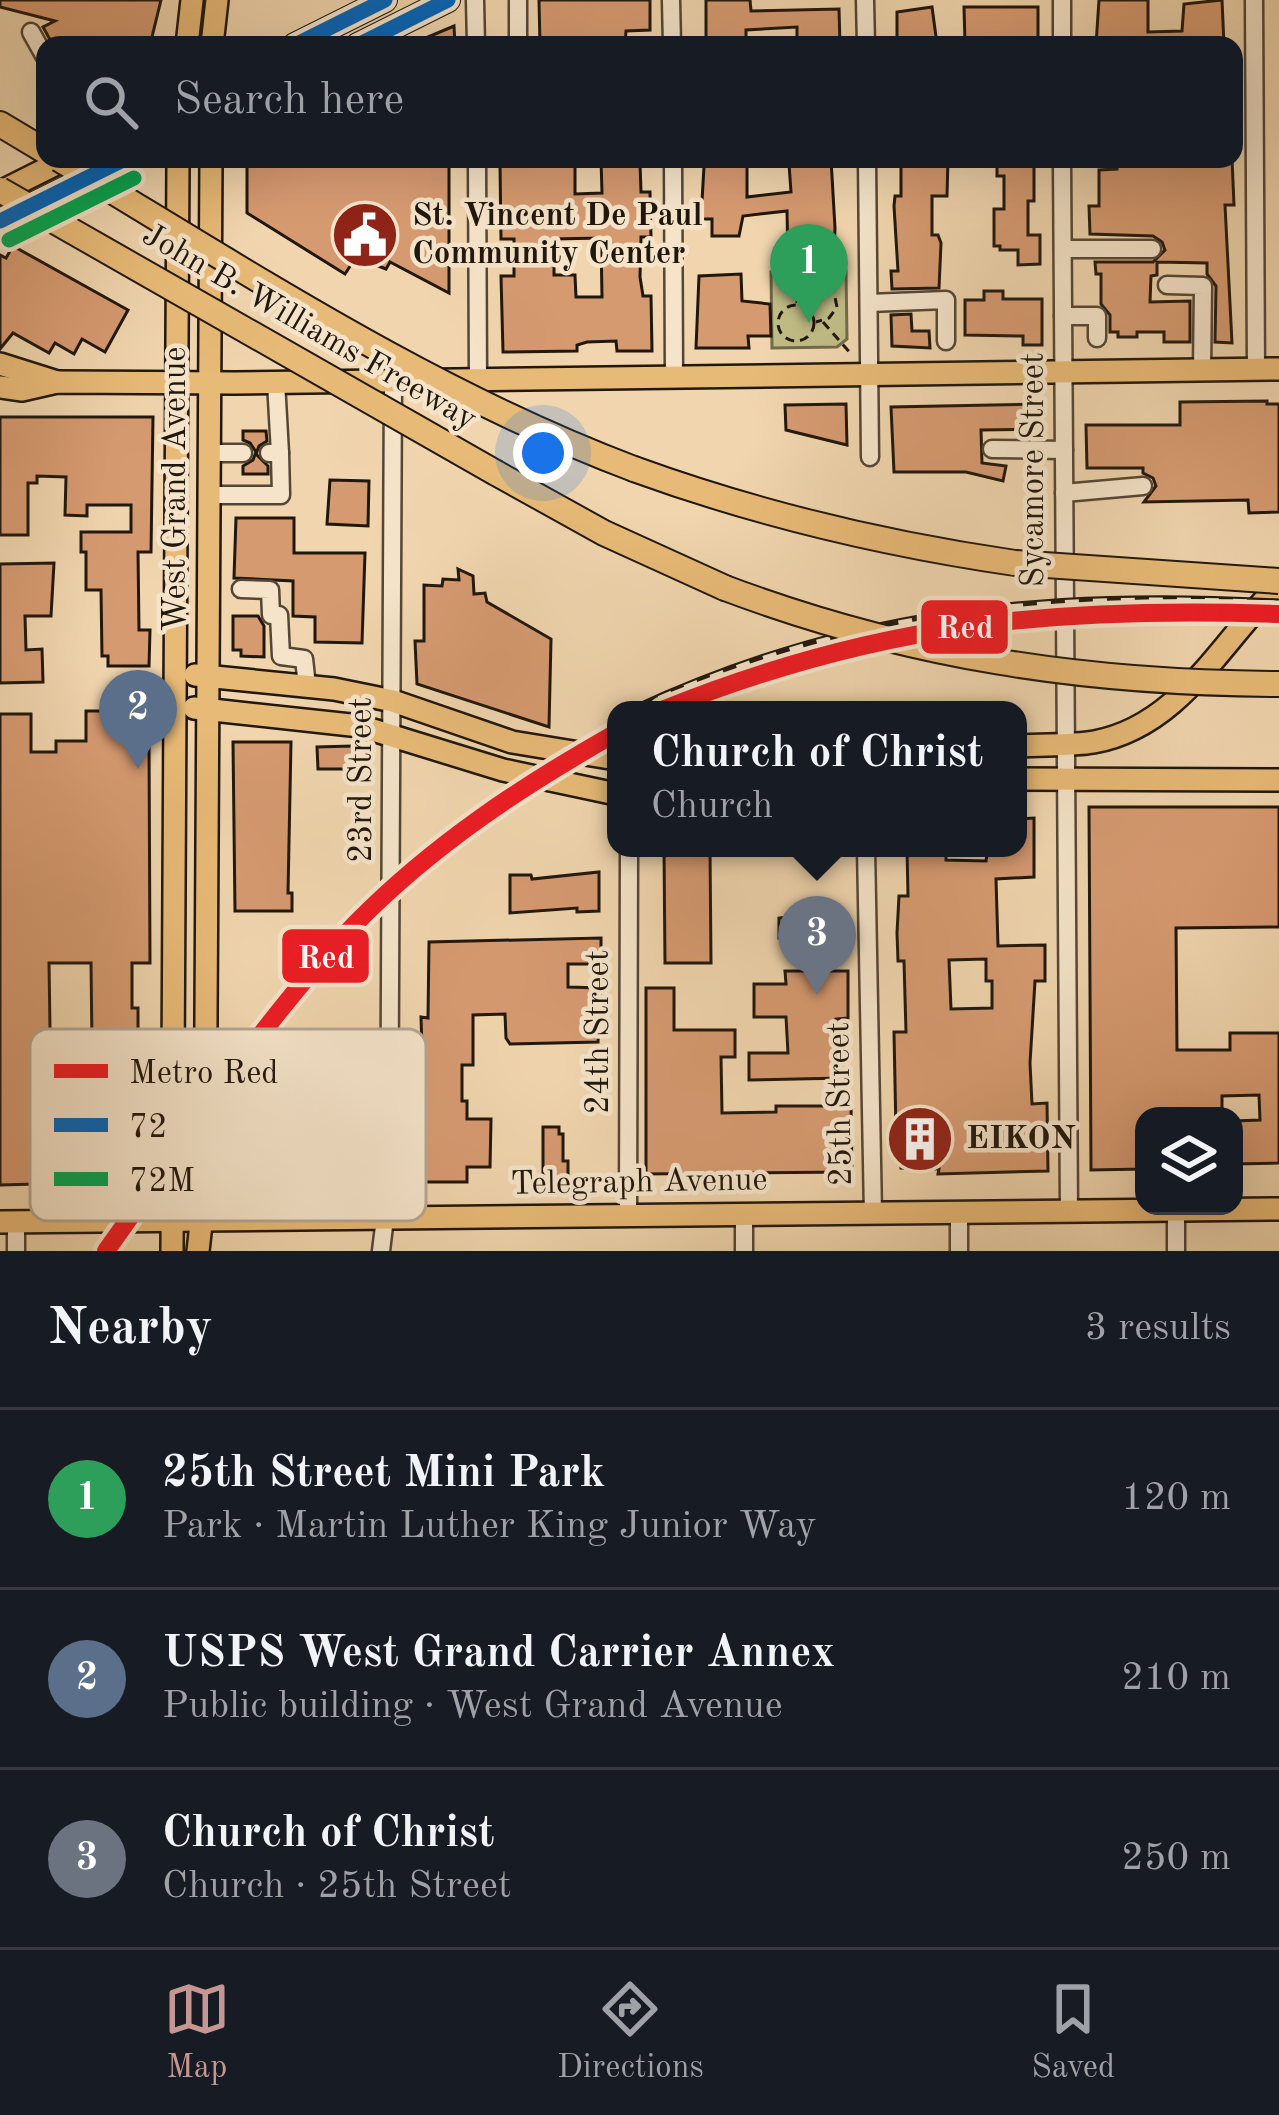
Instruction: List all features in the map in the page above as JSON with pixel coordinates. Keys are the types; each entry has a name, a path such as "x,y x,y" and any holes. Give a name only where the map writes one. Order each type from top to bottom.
{"highway":[{"path":"0,124 36,146"},
{"name":"John B. Williams Freeway","path":"77,168 421,373 634,469 819,526 1015,562 1279,583"},
{"name":"John B. Williams Freeway","path":"0,191 620,541 725,588 863,634 1006,666 1145,681 1279,684"}],"main road":[{"path":"188,36 192,0"},
{"path":"213,36 217,0"},
{"path":"376,36 448,0"},
{"path":"311,36 369,3"},
{"path":"0,191 45,168"},
{"path":"0,221 107,168"},
{"name":"West Grand Avenue","path":"173,1029 178,168"},
{"name":"West Grand Avenue","path":"206,1029 211,168"},
{"path":"0,364 57,382"},
{"path":"0,387 22,390 57,382 1267,369"},
{"path":"1027,745 1094,742 1143,724 1182,695 1279,583"},
{"path":"175,674 307,686 393,701 512,742 607,758"},
{"path":"175,706 360,726 503,770 607,793"},
{"path":"1027,779 1279,780"},
{"name":"Telegraph Avenue","path":"1243,1209 1279,1209"},
{"name":"Telegraph Avenue","path":"426,1217 1135,1211"},
{"name":"Telegraph Avenue","path":"8,1222 90,1221"},
{"name":"West Grand Avenue","path":"198,1251 201,1221"}],"street":[{"path":"475,0 476,36"},
{"path":"518,0 518,36"},
{"path":"671,0 672,36"},
{"path":"865,0 866,36"},
{"path":"1062,0 1062,36"},
{"path":"1254,0 1267,369"},
{"path":"31,32 36,41"},
{"path":"1243,83 1254,83"},
{"path":"477,168 478,380"},
{"path":"673,168 674,377"},
{"path":"867,168 869,457"},
{"name":"Sycamore Street","path":"1062,168 1069,1212"},
{"path":"1063,249 1152,249"},
{"path":"1167,285 1203,286 1202,370"},
{"path":"869,303 946,301 946,341"},
{"path":"1063,316 1097,316 1097,338"},
{"name":"23rd Street","path":"390,1029 393,380"},
{"path":"209,495 281,495 275,453 276,382"},
{"path":"992,449 1064,451"},
{"path":"209,453 243,453"},
{"path":"1064,493 1144,486"},
{"path":"241,589 270,590 271,616 279,615 281,656 304,659 307,686"},
{"name":"24th Street","path":"628,1217 629,857"},
{"name":"25th Street","path":"866,857 873,1214"},
{"path":"959,1213 959,1251"},
{"path":"744,1215 744,1251"},
{"path":"1176,1215 1177,1251"},
{"name":"23rd Street","path":"381,1251 385,1221"},
{"path":"8,1222 16,1251"}],"path":[{"path":"798,304 812,312 814,322 806,338 794,341 778,325 781,314 798,304 803,286 815,281 827,284 836,294 837,307 814,322"},
{"path":"822,321 869,374"}],"shaded area":[{"path":"846,271 847,339 837,347 772,348 771,272"}],"building":[{"path":"0,0 161,0 152,36 48,36 43,27 55,21 0,7"},
{"path":"539,0 650,0 650,30 626,31 626,36 540,36"},
{"path":"706,0 750,0 751,11 839,9 840,36 797,36 797,27 746,30 746,36 706,36"},
{"path":"1099,0 1148,0 1148,32 1182,31 1184,4 1222,0 1224,36 1097,36"},
{"path":"932,7 936,36 897,36 897,12"},
{"path":"964,7 1038,7 1038,36 965,36"},
{"path":"454,26 455,36 430,36"},
{"name":"St. Vincent De Paul Community Center","path":"247,168 449,168 449,293 390,262 386,269 356,257 345,274 247,213"},
{"path":"500,168 575,168 575,194 602,193 601,168 640,168 641,192 650,192 651,237 641,237 640,277 643,296 651,296 652,351 617,351 616,341 587,342 577,345 577,351 503,352 501,276 514,276 514,239 501,239","holes":["601,238 602,297 576,297 575,275 554,275 554,239"]},
{"path":"704,168 747,168 747,197 791,192 789,168 832,168 834,253 827,253 827,261 788,260 787,211 743,216 739,236 712,236 712,219 701,219"},
{"path":"901,168 948,168 947,196 932,196 932,235 938,235 941,243 939,288 892,289 891,271 898,271 894,206 895,196 901,196"},
{"path":"997,168 1034,168 1028,235 1040,235 1040,264 1018,265 1018,250 994,246 994,209 1004,209 1004,176 997,176"},
{"path":"1232,168 1234,205 1225,205 1232,343 1215,342 1216,286 1207,274 1207,263 1157,262 1157,275 1151,276 1150,302 1190,301 1190,342 1164,342 1164,332 1118,337 1118,332 1110,332 1095,262 1153,262 1165,250 1153,236 1090,234 1089,206 1099,206 1099,170"},
{"path":"13,246 128,310 105,352 82,339 74,354 55,343 49,353 13,333 0,349 0,255 6,258"},
{"path":"741,274 742,301 770,304 771,336 748,336 749,348 696,348 699,276"},
{"path":"984,291 1003,291 1003,299 1042,299 1042,345 1023,345 1023,336 965,335 965,300 984,300"},
{"path":"911,314 912,331 929,331 930,348 892,346 891,315"},
{"path":"1180,402 1279,404 1279,512 1249,513 1248,500 1144,502 1156,486 1143,468 1087,468 1086,425 1180,425"},
{"path":"846,404 847,445 786,430 785,405"},
{"path":"1041,404 1041,429 981,430 982,463 1006,466 1003,481 966,472 894,472 891,407"},
{"path":"0,417 153,417 151,552 138,552 139,630 150,630 149,666 108,666 108,656 102,656 101,590 86,590 86,552 81,552 81,532 131,532 131,505 87,505 87,516 65,515 66,477 37,476 37,483 28,483 28,535 0,535"},
{"path":"243,431 266,431 267,441 256,454 268,466 268,474 243,474 243,466 256,452 243,440"},
{"path":"330,480 369,481 368,526 327,524"},
{"path":"236,518 294,518 294,553 365,553 362,643 315,642 315,617 293,616 293,581 234,578"},
{"path":"54,563 51,616 25,616 26,650 42,649 43,682 0,683 0,564"},
{"path":"458,569 473,576 474,594 485,593 487,602 551,639 549,727 417,684 415,641 424,641 424,585 459,580"},
{"path":"233,616 258,616 264,626 264,657 241,656 241,650 233,650"},
{"path":"86,711 140,711 140,741 149,741 150,963 132,963 132,1008 138,1008 138,1029 92,1029 91,963 49,963 50,1029 30,1029 30,1184 0,1185 0,714 31,714 31,752 56,752 56,741 86,741"},
{"path":"233,742 291,742 288,893 292,893 292,911 235,911"},
{"path":"352,746 353,769 318,769 317,747"},
{"path":"1089,807 1279,807 1279,927 1176,928 1177,1050 1230,1050 1230,1033 1279,1033 1279,1163 1243,1164 1243,1121 1260,1120 1259,1095 1222,1096 1222,1107 1135,1107 1135,1169 1091,1170"},
{"path":"1027,818 1034,818 1034,877 996,879 998,946 1045,945 1045,981 1035,981 1030,1063 1032,1104 1047,1103 1048,1171 938,1174 939,1169 901,1168 894,1032 906,1032 904,961 898,961 897,933 899,896 908,896 907,857 986,861 987,857 1027,857","holes":["986,959 986,981 992,981 992,1008 951,1009 949,960"]},
{"path":"664,857 710,857 711,963 665,963"},
{"path":"599,872 599,911 510,913 510,875 531,875 532,879"},
{"path":"842,911 843,939 779,938 779,918"},
{"path":"601,938 601,964 568,964 568,987 601,988 598,1042 510,1044 505,1014 473,1015 473,1065 462,1065 462,1101 467,1101 467,1119 491,1119 490,1167 467,1167 467,1182 426,1182 426,1029 421,1029 421,1017 428,1018 429,942"},
{"path":"785,971 848,971 848,1018 836,1019 843,1078 749,1080 749,1053 788,1053 786,1017 754,1017 754,984 786,984"},
{"path":"646,988 674,988 674,1030 735,1030 735,1057 721,1057 722,1113 776,1112 776,1106 851,1106 852,1172 646,1174"},
{"path":"543,1127 559,1127 563,1134 568,1178 543,1178"}],"railway":[{"path":"654,701 792,649 949,614 1109,600 1279,603"}],"metro line":[{"name":"Red","path":"686,701 816,658 965,627 1117,614 1279,614"},
{"name":"Red","path":"265,1029 357,922 416,867 480,818 607,738"},
{"name":"Red","path":"106,1251 127,1221"}],"transit line":[{"name":"72","path":"313,36 385,0"},
{"name":"72","path":"376,36 448,0"},
{"name":"72","path":"0,221 107,168"},
{"name":"72M","path":"9,240 134,178"}],"place":[{"name":"St. Vincent De Paul Community Center","path":"365,235"},
{"name":"25th Street Mini Park","path":"809,323"},
{"name":"USPS West Grand Carrier Annex","path":"138,769"},
{"name":"Church of Christ","path":"817,995"},
{"name":"EIKON","path":"920,1139"}]}
